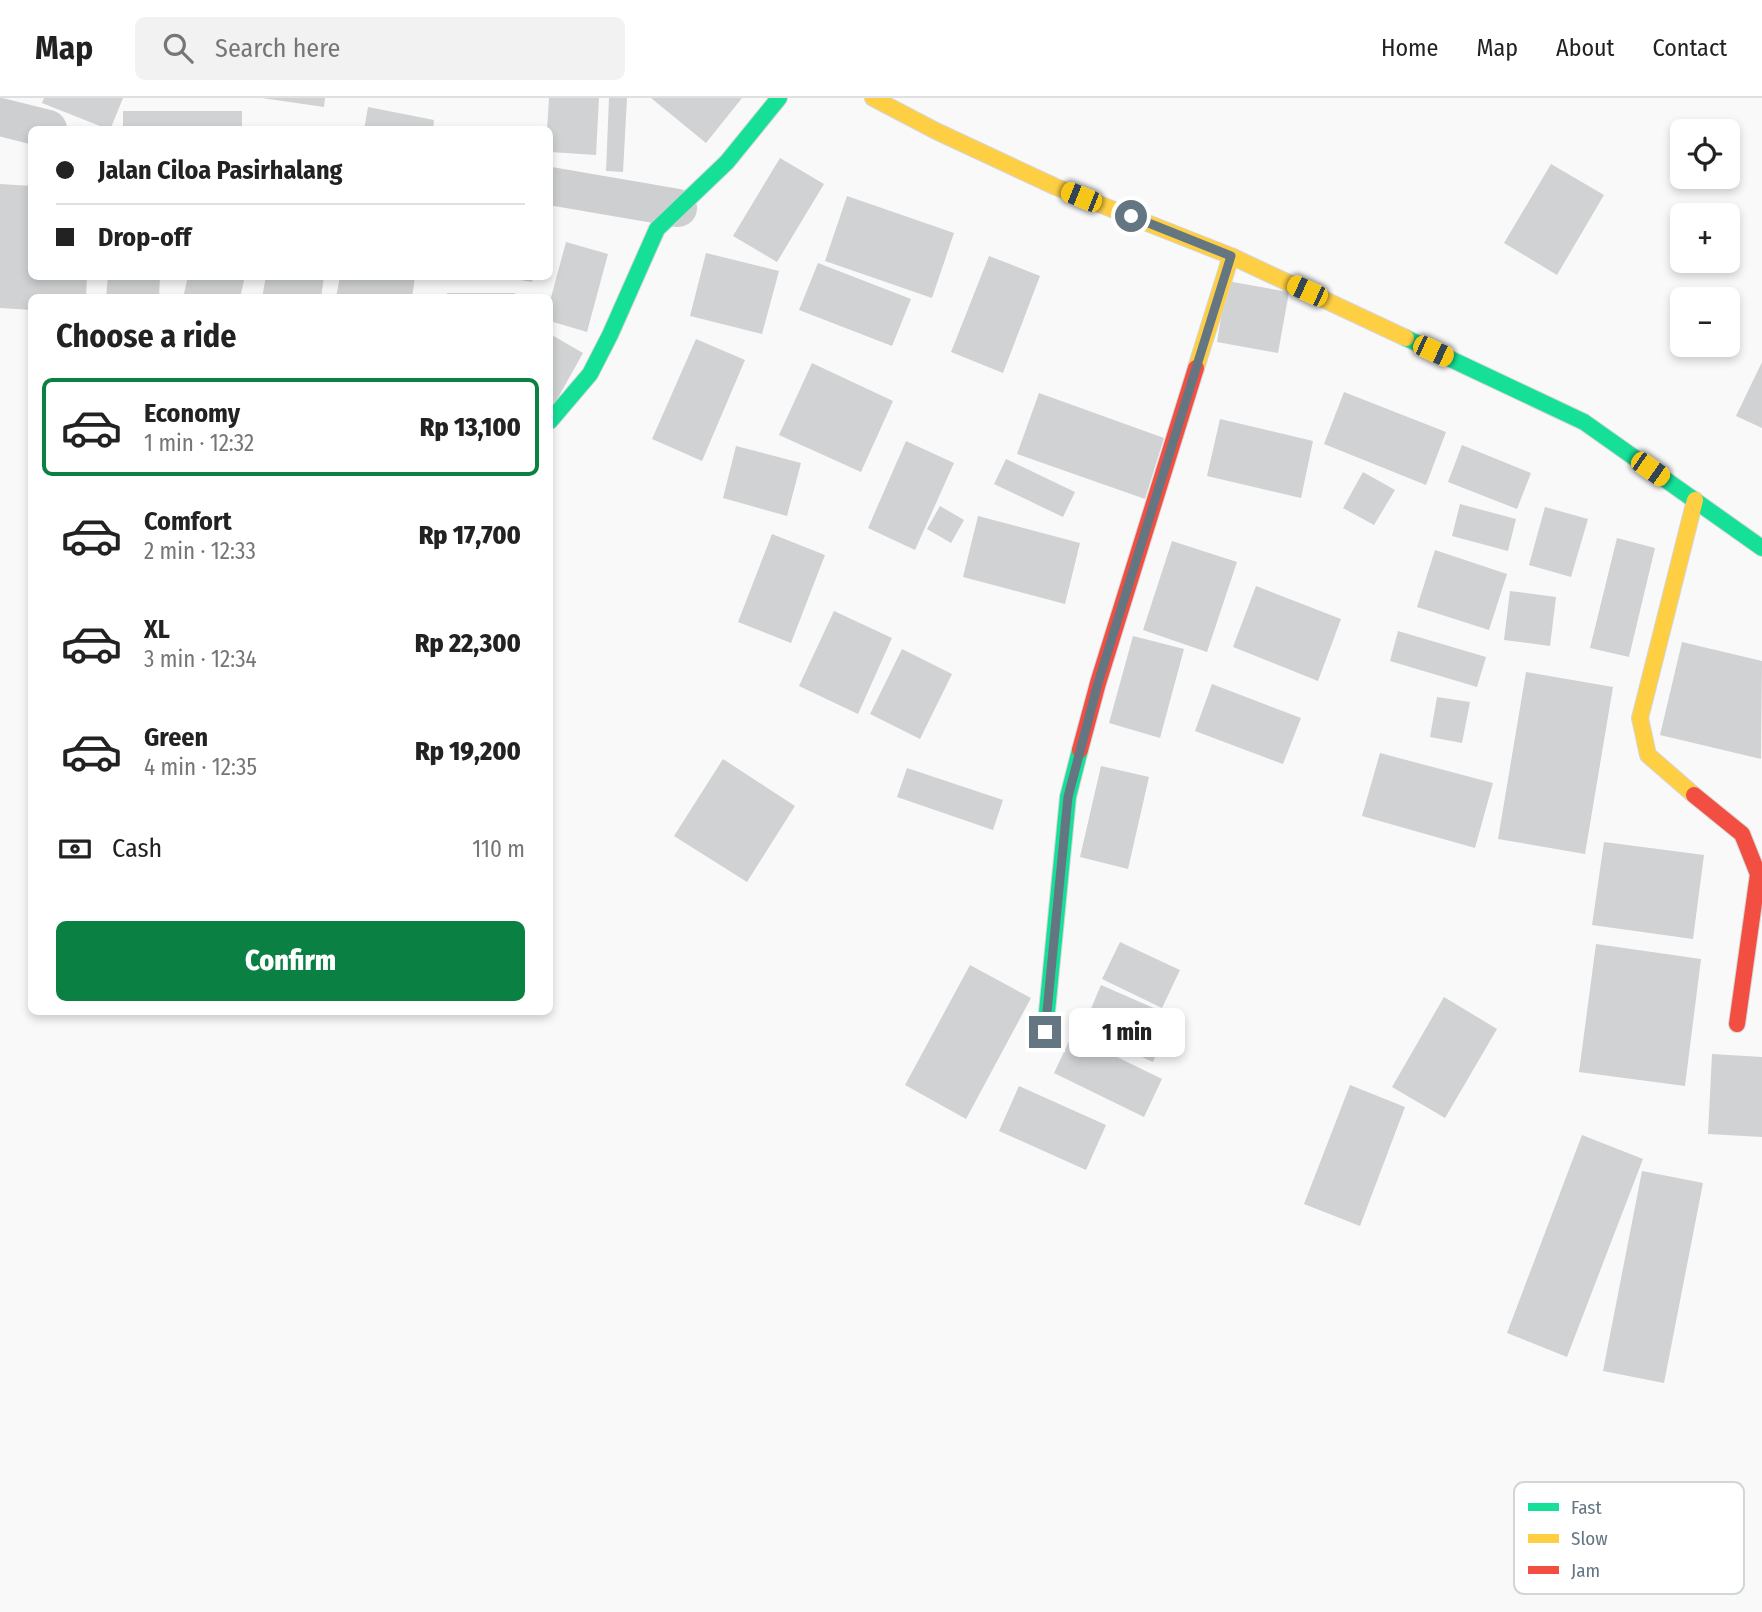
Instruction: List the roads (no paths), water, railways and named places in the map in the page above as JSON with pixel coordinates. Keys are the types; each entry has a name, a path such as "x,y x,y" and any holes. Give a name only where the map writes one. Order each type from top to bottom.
{"street":[{"path":"553,417 590,374 657,229 727,162 779,98"},
{"path":"873,98 936,131 1056,187 1231,256 1584,422 1762,548"},
{"path":"0,117 36,126"},
{"path":"553,187 678,208"},
{"path":"1045,1032 1068,797 1098,683 1231,256"},
{"path":"1695,500 1640,718 1648,755 1742,834 1758,874 1737,1024"}]}
